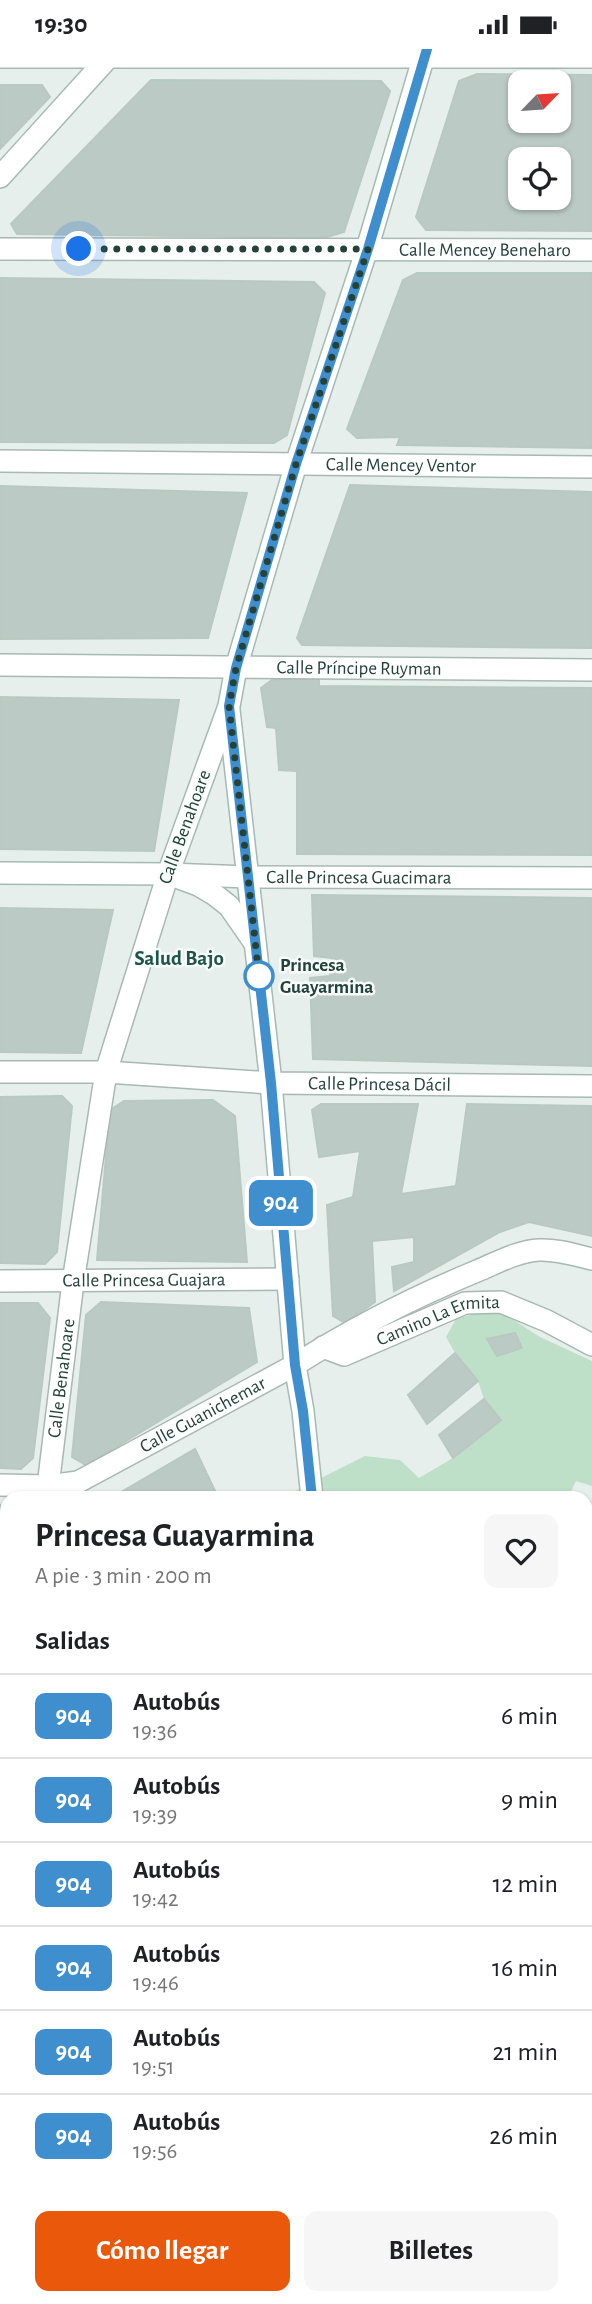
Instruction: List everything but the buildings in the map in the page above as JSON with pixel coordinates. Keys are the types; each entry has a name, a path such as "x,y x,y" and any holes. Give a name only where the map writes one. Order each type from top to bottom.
{"street":[{"path":"0,177 112,53"},
{"path":"0,57 112,53 425,53 592,57"},
{"name":"Calle Benahoare","path":"45,1491 73,1282 106,1072 168,874 229,706 236,668 296,464 368,249 425,53"},
{"name":"Calle Mencey Beneharo","path":"0,250 592,250"},
{"name":"Calle Mencey Ventor","path":"0,461 592,467"},
{"name":"Calle Príncipe Ruyman","path":"0,665 592,670"},
{"path":"229,706 271,1083 295,1365 311,1491"},
{"name":"Calle Princesa Guacimara","path":"0,873 592,878"},
{"path":"168,874 198,885 229,906 255,943"},
{"name":"Calle Princesa Dácil","path":"0,1072 106,1072 271,1083 592,1086"},
{"name":"Calle Guanichemar","path":"48,1491 78,1482 295,1365 416,1296 508,1258 538,1250 592,1259"},
{"name":"Calle Princesa Guajara","path":"0,1281 288,1279"},
{"name":"Camino La Ermita","path":"323,1347 344,1355 465,1303 501,1302 547,1321 592,1345"},
{"name":"Calle Guanichemar","path":"0,1485 39,1491"}],"green space":[{"path":"495,1308 540,1337 592,1361 592,1486 576,1481 571,1491 295,1491 365,1456 400,1460 419,1478 453,1458 501,1420 484,1399 478,1381 455,1353 446,1337 456,1319"}],"bus line":[{"name":"904","path":"311,1491 295,1365 271,1083 229,706 236,668 296,464 368,249 427,49"}],"place":[{"name":"Princesa Guayarmina","path":"259,976"}],"district":[{"name":"Salud Bajo","path":"179,958"}],"route":[{"path":"79,249 368,249 296,464 236,668 229,706 259,976"}]}
